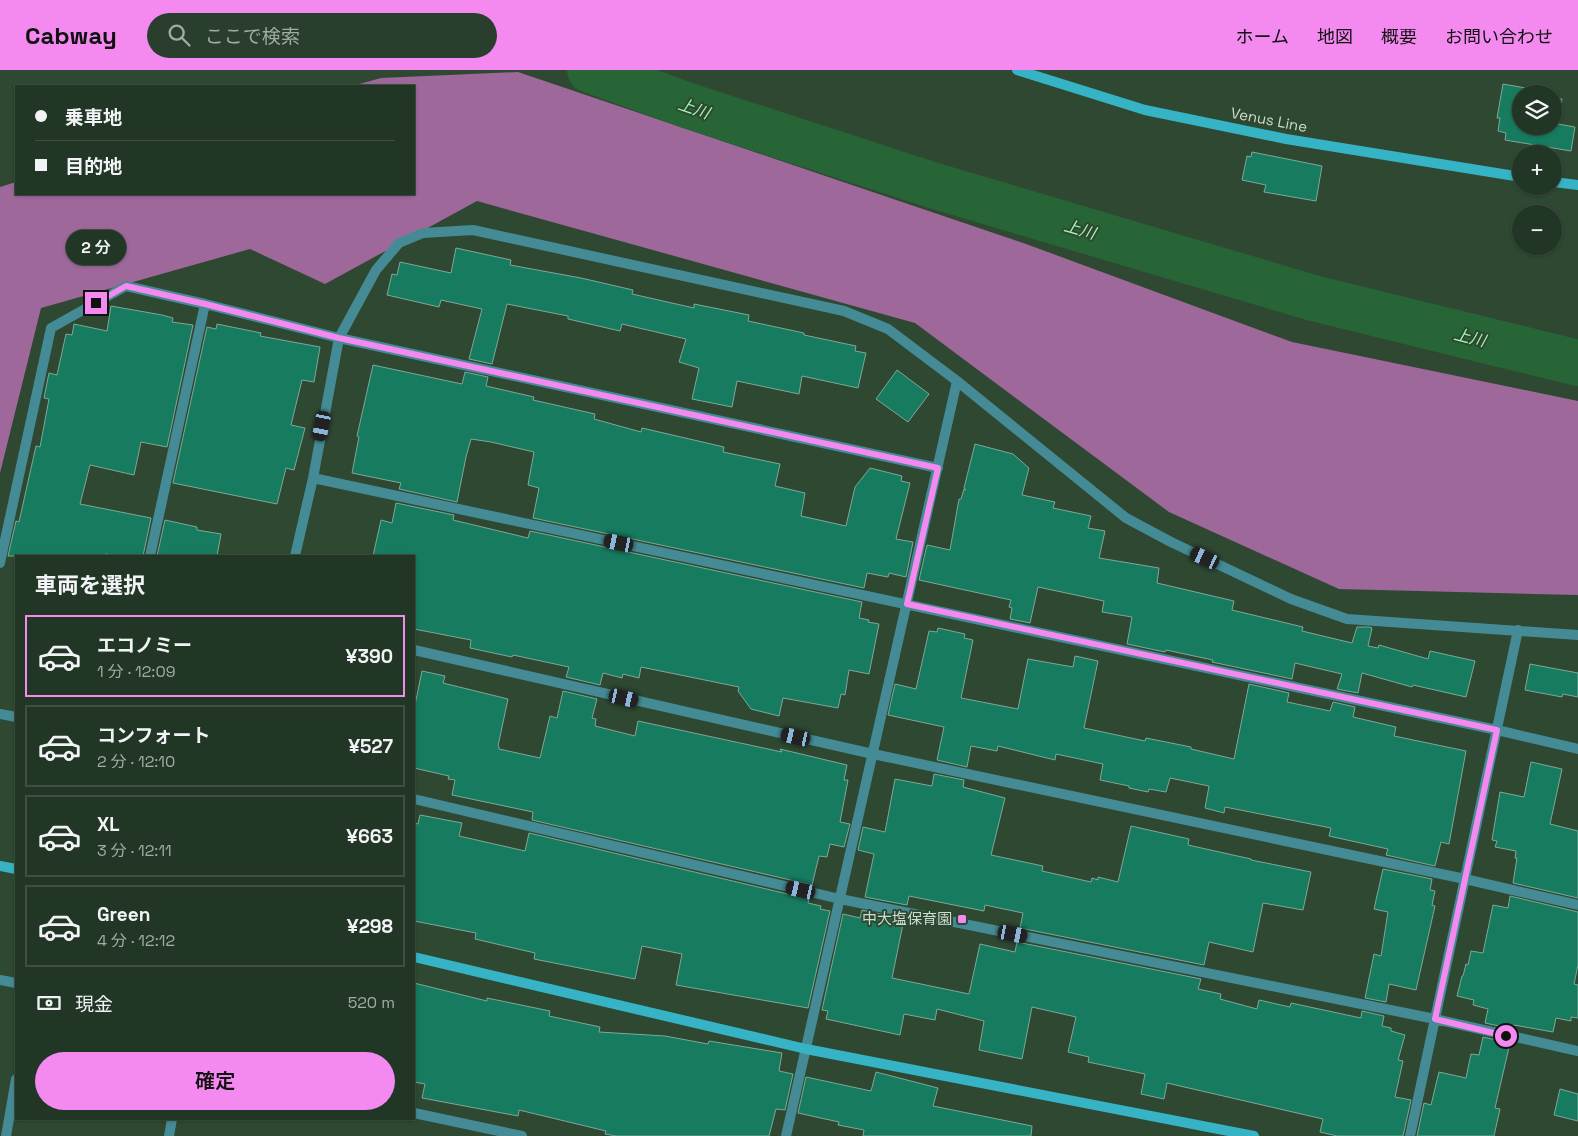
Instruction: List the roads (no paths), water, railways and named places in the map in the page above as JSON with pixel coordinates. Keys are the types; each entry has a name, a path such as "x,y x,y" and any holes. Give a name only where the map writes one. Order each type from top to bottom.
{"street":[{"name":"Venus Line","path":"1017,70 1145,110 1286,139 1512,176"},
{"path":"1562,183 1578,185"},
{"path":"295,555 339,338 376,270 399,243 423,233 472,230 844,311 888,329 957,381 1126,518 1171,542 1291,599 1347,619 1578,635"},
{"path":"0,563 51,328 126,286 339,338 938,468"},
{"path":"150,555 205,304"},
{"path":"786,1136 957,381"},
{"path":"312,478 1497,730 1578,749"},
{"path":"1410,1136 1518,630"},
{"path":"415,650 873,754 1465,878 1578,905"},
{"path":"0,714 15,717"},
{"path":"415,799 840,898 1435,1019 1578,1052"},
{"path":"0,866 15,869"},
{"path":"415,957 806,1049 1254,1136"},
{"path":"0,980 15,983"},
{"path":"6,1136 15,1084"},
{"path":"415,1113 522,1136"},
{"path":"169,1136 172,1120"}],"waterway":[{"name":"上川","path":"590,70 689,106 932,185 1313,298 1578,363"}],"place":[{"name":"中大塩保育園","path":"962,919"}]}
